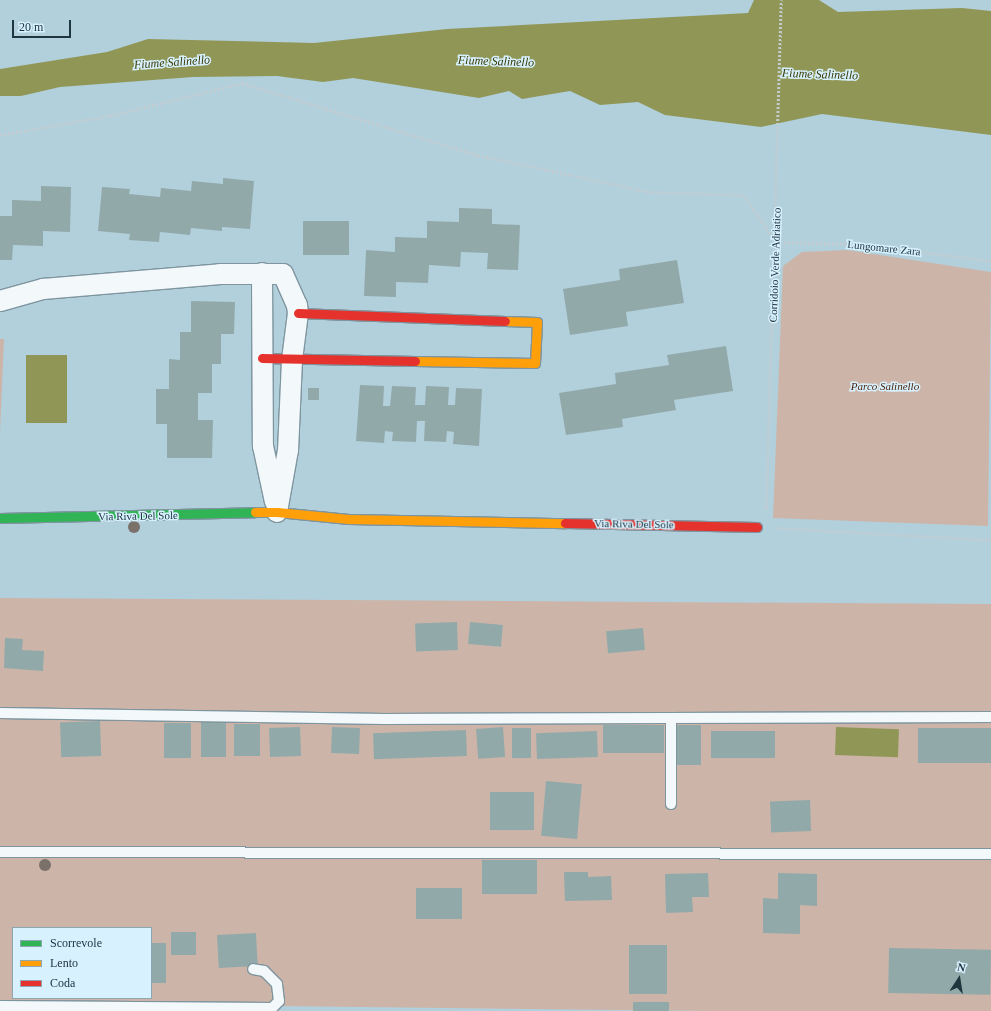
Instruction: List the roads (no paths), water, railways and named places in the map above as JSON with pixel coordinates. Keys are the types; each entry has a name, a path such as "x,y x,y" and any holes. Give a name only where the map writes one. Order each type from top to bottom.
{"street":[{"path":"262,273 263,446 277,512"},
{"path":"0,301 43,289 220,274 283,274 297,305 298,313 292,360 288,450 277,512"},
{"path":"262,358 292,360 535,363 537,322 298,313"},
{"name":"Via Riva Del Sole","path":"0,518 277,512 349,520 757,526"}],"lane":[{"path":"0,712 384,719 991,717"},
{"path":"671,718 671,804"},
{"path":"0,852 991,854"},
{"path":"0,1006 272,1008 279,1001 277,984 264,971 253,969"}],"water":[{"name":"Fiume Salinello","path":"754,0 819,0 838,12 962,8 991,11 991,135 822,114 761,127 665,115 638,102 600,105 570,91 522,99 509,91 479,98 353,78 323,82 277,76 193,77 60,87 21,96 0,96 0,69 107,52 148,39 314,43 447,29 748,13"},
{"path":"26,355 67,355 67,423 26,423"},
{"path":"836,727 899,729 898,757 835,755"}],"park label":[{"name":"Parco Salinello","path":"885,386"}]}
